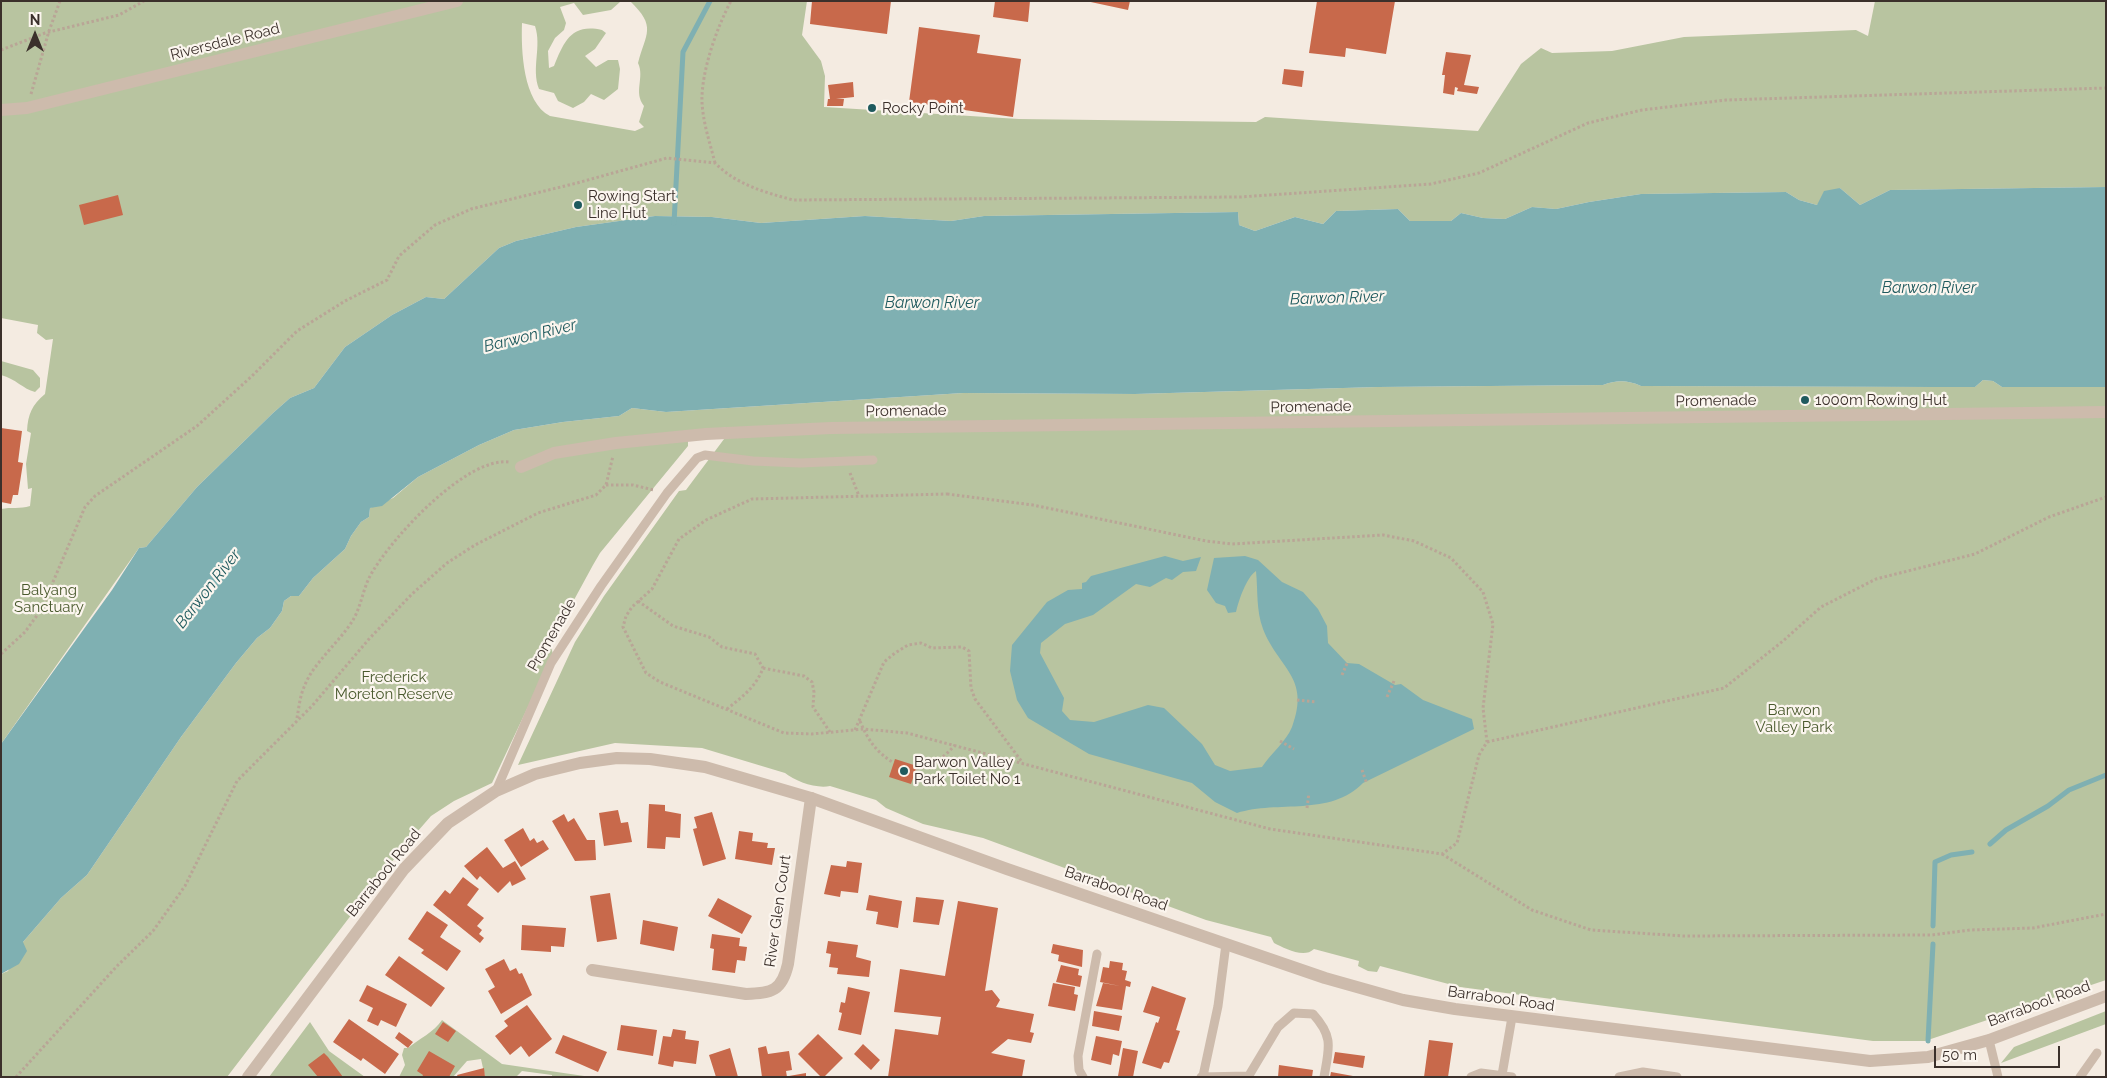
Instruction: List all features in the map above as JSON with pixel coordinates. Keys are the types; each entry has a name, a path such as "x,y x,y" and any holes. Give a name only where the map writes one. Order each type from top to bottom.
{"street":[{"name":"Riversdale Road","path":"1,110 27,108 457,1"},
{"name":"Promenade","path":"522,467 554,453 616,443 706,434 831,428 2106,412"},
{"name":"Barrabool Road","path":"248,1077 404,869 448,823 496,791 535,774 580,762 617,758 650,759 705,767 811,798 1325,978 1403,1000 1512,1018 1870,1061 1928,1057 1989,1040 2106,996"},
{"name":"River Glen Court","path":"592,970 746,994 776,989 785,978 788,964 811,798"}],"lane":[{"name":"Promenade","path":"496,791 551,663 600,586 668,493 697,458 705,455 753,461 800,463 873,460"},
{"path":"1226,944 1218,1006 1202,1077 1248,1077 1278,1027 1294,1013 1313,1014 1325,1027 1330,1041 1324,1077"},
{"path":"1083,1077 1079,1070 1078,1056 1097,954"},
{"path":"1471,1077 1481,1073 1507,1076 1512,1018"},
{"path":"1989,1040 1998,1077"},
{"path":"2080,1077 2097,1053"},
{"path":"1619,1077 1643,1072 1677,1077"}],"path":[{"path":"27,108 49,31 60,1"},
{"path":"1,50 49,31 119,15 144,1"},
{"path":"731,1 707,62 702,101 706,128 716,163 724,172 748,187 793,200 1240,196 1431,184 1470,176 1588,123 1642,110 1726,100 2106,88"},
{"path":"1,654 25,632 41,610 85,507 95,496 197,426 252,376 297,331 345,301 387,280 399,256 435,225 471,209 577,184 667,158 716,163"},
{"path":"16,1077 117,966 153,931 185,886 237,781 318,699 369,639 412,594 447,563 475,545 538,513 596,495 606,485 616,443"},
{"path":"296,720 305,684 353,620 371,573 386,550 422,512 449,488 474,470 507,461"},
{"path":"606,485 633,485 668,493"},
{"path":"1442,854 1458,843 1479,755 1487,742 1483,708 1493,624 1483,592 1452,558 1414,541 1383,535 1232,544 1206,541 1033,504 947,494 752,499 706,520 679,538 652,589 638,601 626,616 623,627 646,673 660,682 784,733 863,729 907,733 1023,762 1270,829 1442,854 1532,910 1591,930 1684,936 1932,935 1970,930 2033,928 2106,914"},
{"path":"1487,742 1724,688 1821,607 1876,579 1975,554 2049,517 2106,497"},
{"path":"638,601 673,626 709,637 722,647 755,654 763,668 760,677 746,694 726,709"},
{"path":"855,730 884,662 908,645 920,643 932,648 962,646 969,651 971,688 975,699 1023,762"},
{"path":"1342,675 1348,661"},
{"path":"763,668 804,676 812,682 814,692 813,707 830,732"},
{"path":"1387,697 1394,681"},
{"path":"1297,700 1316,702"},
{"path":"859,720 872,745 885,758 894,762"},
{"path":"1280,740 1294,749"},
{"path":"916,769 926,768 943,757 955,745"},
{"path":"1362,770 1367,784"},
{"path":"1308,808 1309,793"}],"green space":[{"name":"Balyang Sanctuary","path":"1,1 626,1 620,2 611,10 583,15 574,3 560,7 566,23 564,30 555,38 548,51 549,68 554,66 565,42 576,32 583,29 591,29 602,30 606,33 595,49 585,56 596,67 608,60 618,60 620,69 618,89 604,100 591,94 584,102 573,108 558,101 554,93 539,89 536,73 537,34 535,26 522,23 522,47 529,88 534,100 550,116 635,131 644,127 639,122 644,106 639,95 640,69 638,63 646,37 647,24 644,17 630,1 807,1 802,35 821,61 825,76 824,107 1019,119 1256,122 1265,117 1478,131 1521,64 1541,48 1552,53 1612,51 1684,37 1856,30 1868,36 1875,1 2106,1 2106,187 1890,190 1860,205 1840,188 1817,205 1799,200 1786,192 1641,194 1556,209 1532,207 1505,219 1483,218 1461,213 1451,221 1410,221 1398,209 1336,211 1323,224 1295,217 1255,231 1239,225 1238,212 984,216 951,221 865,216 761,223 712,217 655,216 576,227 516,241 499,248 444,299 426,297 392,315 345,347 314,388 290,398 197,487 146,547 139,548 1,744 1,509 30,506 32,488 28,489 26,464 31,433 27,431 34,406 45,394 53,339 46,340 37,333 38,325 1,318"},
{"path":"1,361 33,370 40,378 40,387 35,392 1,375"},
{"name":"Barwon Valley Park","path":"1983,380 1993,381 2002,387 2106,387 2106,980 1925,1041 1873,1041 1460,987 1380,966 1377,972 1368,971 1358,966 1359,961 1314,949 1305,953 1294,952 1274,943 1271,937 1206,920 983,838 923,824 886,808 876,800 830,786 806,784 785,773 702,748 615,743 518,765 575,642 604,596 679,491 686,490 733,427 688,431 688,446 600,553 593,565 550,644 553,654 492,783 454,801 431,816 398,854 227,1077 1,1077 1,974 8,971 23,942 61,898 87,875 181,737 236,663 257,638 270,628 282,611 284,601 291,596 299,596 313,578 345,549 361,522 369,517 370,508 393,498 418,477 479,445 514,430 619,416 632,408 666,412 963,393 1135,394 1378,387 1603,385 1622,381 1641,386 1975,387"},
{"path":"2106,1011 2106,1024 2001,1063 2014,1047"},
{"path":"442,1020 502,1064 591,1077 552,1077 552,1075 522,1071 516,1077 485,1077 481,1059 467,1061 453,1077 399,1077 405,1065 402,1055 404,1048 408,1048 426,1035"},
{"path":"310,1022 329,1051 365,1077 269,1077"}],"water":[{"name":"Barwon River","path":"2106,187 2106,387 2002,387 1993,381 1983,380 1975,387 1641,386 1622,381 1603,385 1378,387 1135,394 963,393 666,412 632,408 619,416 514,430 479,445 418,477 382,506 370,508 369,517 361,522 345,549 313,578 299,596 291,596 284,601 282,611 270,628 257,638 236,663 181,737 87,875 61,898 23,942 27,951 19,964 1,974 1,744 112,590 139,548 146,547 197,487 290,398 314,388 345,347 392,315 426,297 444,299 499,248 516,241 576,227 655,216 712,217 761,223 865,216 951,221 984,216 1238,212 1239,225 1255,231 1295,217 1323,224 1336,211 1398,209 1410,221 1451,221 1461,213 1483,218 1505,219 1532,207 1556,209 1641,194 1786,192 1799,200 1817,205 1824,191 1840,188 1860,205 1890,190"},
{"path":"1165,556 1183,561 1201,557 1196,571 1183,572 1172,580 1166,578 1150,587 1136,584 1093,615 1065,624 1041,643 1040,653 1064,698 1062,711 1070,720 1094,722 1148,705 1164,708 1202,744 1215,765 1230,771 1262,767 1282,743 1292,727 1297,710 1298,696 1290,674 1269,642 1263,629 1258,608 1256,571 1246,584 1236,612 1228,613 1225,606 1216,603 1207,590 1214,558 1245,556 1258,560 1282,582 1303,592 1318,609 1327,626 1328,643 1347,663 1359,664 1395,685 1401,684 1423,700 1472,719 1474,729 1363,783 1350,794 1335,800 1303,806 1253,809 1237,813 1215,802 1192,783 1089,754 1028,718 1017,700 1010,671 1012,645 1047,602 1068,590 1082,589 1082,583 1086,582 1091,576"}],"building":[{"path":"812,1 891,1 887,34 810,24"},
{"path":"995,1 1030,1 1028,22 993,17"},
{"path":"1086,1 1130,1 1128,10"},
{"path":"1317,1 1395,1 1386,54 1346,48 1345,57 1309,53"},
{"path":"919,27 980,35 977,53 1021,59 1013,117 909,102"},
{"path":"1446,52 1471,55 1464,85 1479,87 1477,94 1457,91 1458,88 1455,87 1454,95 1443,93 1445,75 1442,75"},
{"path":"1284,69 1304,71 1302,87 1282,84"},
{"path":"853,82 854,97 836,99 844,99 843,106 827,106 828,99 830,99 828,85"},
{"path":"118,195 123,215 84,225 79,205"},
{"name":"Rowing Start Line Hut","path":"581,200 583,208 575,210 573,202"},
{"name":"1000m Rowing Hut","path":"1801,396 1809,396 1808,404 1801,404"},
{"path":"1,428 22,431 18,462 23,463 18,495 13,495 11,504 1,502"},
{"name":"Barwon Valley Park Toilet No 1","path":"895,759 917,766 911,784 889,777"},
{"path":"649,804 665,805 665,811 681,814 680,838 666,837 665,849 647,848"},
{"path":"618,810 621,823 628,822 632,842 604,846 599,813"},
{"path":"712,812 726,859 703,866 693,829 697,828 694,817"},
{"path":"564,814 568,822 574,818 587,840 595,840 596,860 575,861 552,821"},
{"path":"523,828 530,841 534,838 537,843 543,840 549,849 521,867 504,840"},
{"path":"739,831 753,833 752,841 768,843 767,848 775,848 772,865 735,859"},
{"path":"487,847 503,868 515,861 526,879 512,886 510,881 498,893 480,876 477,880 464,866"},
{"path":"847,861 862,863 858,893 841,891 840,897 824,894 831,865 846,867"},
{"path":"463,877 479,889 467,905 484,918 477,926 482,930 479,934 484,938 480,943 433,905 445,890 450,894"},
{"path":"610,893 617,939 597,942 590,896"},
{"path":"869,895 902,901 898,928 876,924 878,912 866,910"},
{"path":"916,897 944,900 939,925 913,922"},
{"path":"718,898 752,916 742,934 708,916"},
{"path":"958,901 998,908 985,991 992,990 1000,1000 996,1007 1034,1014 1030,1032 1034,1033 1031,1043 1008,1039 991,1053 1025,1060 1022,1077 888,1077 895,1029 938,1035 941,1017 894,1012 900,969 945,976"},
{"path":"427,911 448,925 440,937 461,951 447,971 421,953 424,950 408,939"},
{"path":"643,920 678,927 674,951 640,944"},
{"path":"522,925 566,928 564,947 551,946 551,952 521,950"},
{"path":"712,934 740,938 739,946 747,947 745,961 737,960 735,973 712,970 714,949 710,948"},
{"path":"828,941 858,945 856,957 871,961 869,977 837,974 838,968 829,967 831,954 826,953"},
{"path":"1053,944 1083,950 1082,967 1058,961 1059,955 1051,953"},
{"path":"399,956 445,988 431,1007 385,975"},
{"path":"504,959 510,971 516,968 519,974 522,973 532,995 501,1014 488,991 495,987 485,969"},
{"path":"1110,961 1123,963 1122,970 1127,971 1125,980 1131,982 1130,987 1126,986 1122,1010 1096,1006 1103,983 1120,986 1100,982 1103,967 1109,968"},
{"path":"1061,965 1079,969 1078,975 1082,976 1080,987 1056,982"},
{"path":"1053,983 1075,987 1074,994 1078,995 1075,1011 1048,1006"},
{"path":"367,985 407,1004 396,1027 381,1020 378,1026 367,1021 373,1008 359,1001"},
{"path":"1152,986 1186,998 1176,1030 1180,1031 1169,1063 1164,1062 1161,1069 1142,1063 1156,1022 1158,1023 1160,1017 1143,1012"},
{"path":"848,987 870,992 861,1035 838,1030 842,1013 839,1012 841,1002 845,1003"},
{"path":"527,1005 552,1039 529,1057 521,1046 510,1055 495,1036 508,1026 504,1021"},
{"path":"1094,1011 1122,1016 1119,1031 1092,1026"},
{"path":"349,1019 399,1054 385,1074 363,1058 361,1061 333,1042"},
{"path":"443,1022 456,1031 448,1042 435,1034"},
{"path":"621,1025 657,1030 653,1056 617,1050"},
{"path":"673,1029 686,1031 685,1039 699,1041 696,1064 674,1061 673,1067 658,1064 663,1036 671,1037"},
{"path":"399,1032 413,1042 408,1048 395,1038"},
{"path":"818,1034 843,1058 824,1077 821,1077 798,1054"},
{"path":"563,1035 607,1052 598,1072 555,1053"},
{"path":"1096,1036 1122,1041 1119,1056 1113,1054 1111,1065 1091,1060"},
{"path":"1429,1040 1453,1043 1448,1077 1424,1077"},
{"path":"863,1044 880,1060 871,1070 854,1054"},
{"path":"766,1046 768,1054 789,1051 792,1070 786,1071 787,1077 762,1077 758,1048"},
{"path":"730,1048 738,1077 716,1077 709,1055"},
{"path":"1123,1048 1138,1051 1133,1077 1118,1076"},
{"path":"429,1051 455,1066 449,1077 422,1077 423,1075 417,1071"},
{"path":"1335,1052 1365,1056 1363,1068 1333,1063"},
{"path":"324,1053 343,1077 318,1077 308,1065"},
{"path":"1279,1065 1313,1070 1312,1077 1278,1077"},
{"path":"484,1068 485,1077 458,1077 457,1075"},
{"path":"1331,1072 1353,1076 1353,1077 1330,1077"},
{"path":"806,1073 806,1077 789,1077 789,1076"}],"waterway":[{"path":"674,223 683,52 710,1"},
{"path":"1990,844 2006,830 2048,806 2069,790 2106,775"},
{"path":"1933,926 1935,862 1951,855 1972,852"},
{"path":"1928,1041 1933,944"}],"place":[{"name":"Rocky Point","path":"872,108"},
{"name":"Rowing Start Line Hut","path":"578,205"},
{"name":"1000m Rowing Hut","path":"1805,400"},
{"name":"Barwon Valley Park Toilet No 1","path":"904,771"}],"park label":[{"name":"Frederick Moreton Reserve","path":"394,686"}]}
